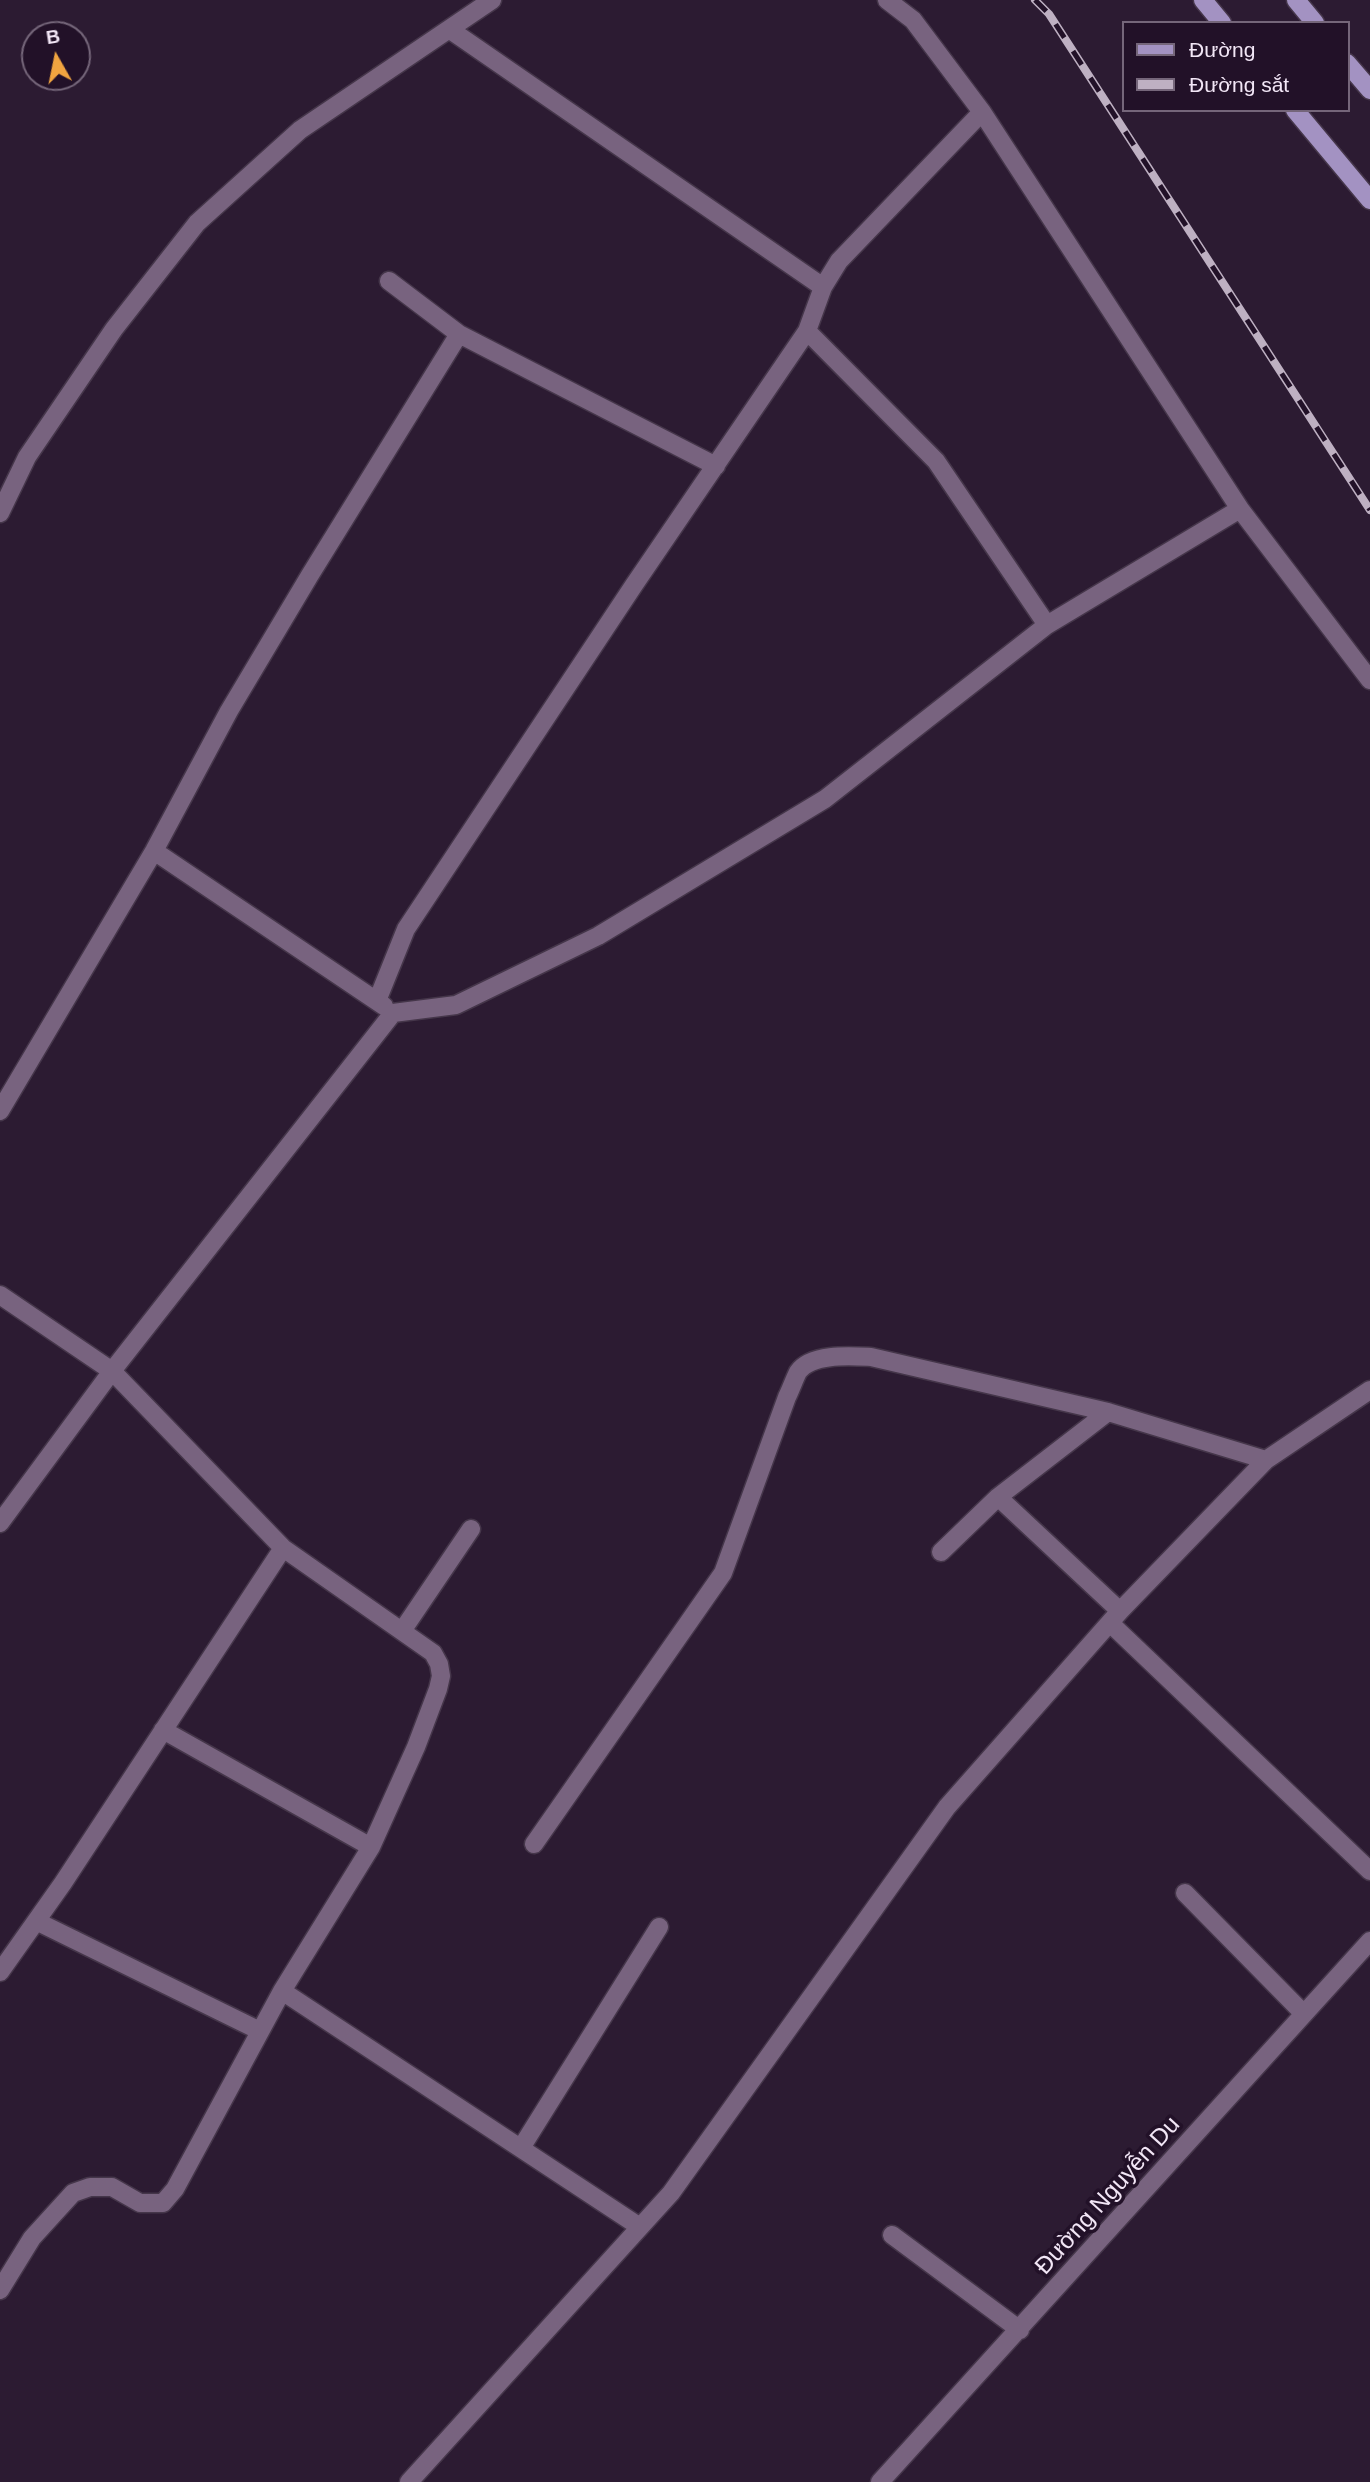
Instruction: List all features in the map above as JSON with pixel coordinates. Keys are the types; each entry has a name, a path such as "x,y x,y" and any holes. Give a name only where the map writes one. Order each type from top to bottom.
{"main road":[{"path":"1203,0 1220,21"},
{"path":"1296,0 1313,21"},
{"path":"1349,65 1369,88"},
{"path":"1297,112 1370,200"}],"street":[{"path":"0,513 27,457 107,340 197,223 300,130 492,0"},
{"path":"887,0 913,20 982,112 1240,509 1370,680"},
{"path":"449,29 823,287"},
{"path":"377,1001 406,929 807,331 823,287 839,261 982,112"},
{"path":"389,281 458,334 716,466"},
{"path":"807,331 936,461 1047,625"},
{"path":"0,1111 154,851 229,711 458,334"},
{"path":"154,851 393,1013 456,1005 598,936 825,799 1047,625 1240,509"},
{"path":"0,1523 112,1371 393,1013"},
{"path":"0,1295 112,1371 283,1548 433,1653 441,1676 416,1747 371,1847 282,1991 175,2189 163,2203 140,2203 112,2187 90,2187 73,2193 32,2238 0,2290"},
{"path":"534,1844 723,1573 787,1397 800,1370 812,1362 838,1356 871,1357 1108,1412 1266,1460"},
{"path":"410,2482 671,2193 947,1807 1115,1617 1266,1460 1370,1390"},
{"path":"941,1552 998,1497 1108,1412"},
{"path":"998,1497 1370,1871"},
{"path":"402,1631 471,1529"},
{"path":"0,1972 283,1548"},
{"path":"163,1730 371,1847"},
{"path":"1185,1893 1304,2014"},
{"path":"36,1921 260,2031"},
{"path":"521,2148 659,1927"},
{"name":"Đường Nguyễn Du","path":"880,2482 1370,1941"},
{"path":"282,1991 640,2227"},
{"path":"892,2235 1020,2330"}],"railway":[{"path":"1035,0 1049,14 1370,510"}]}
